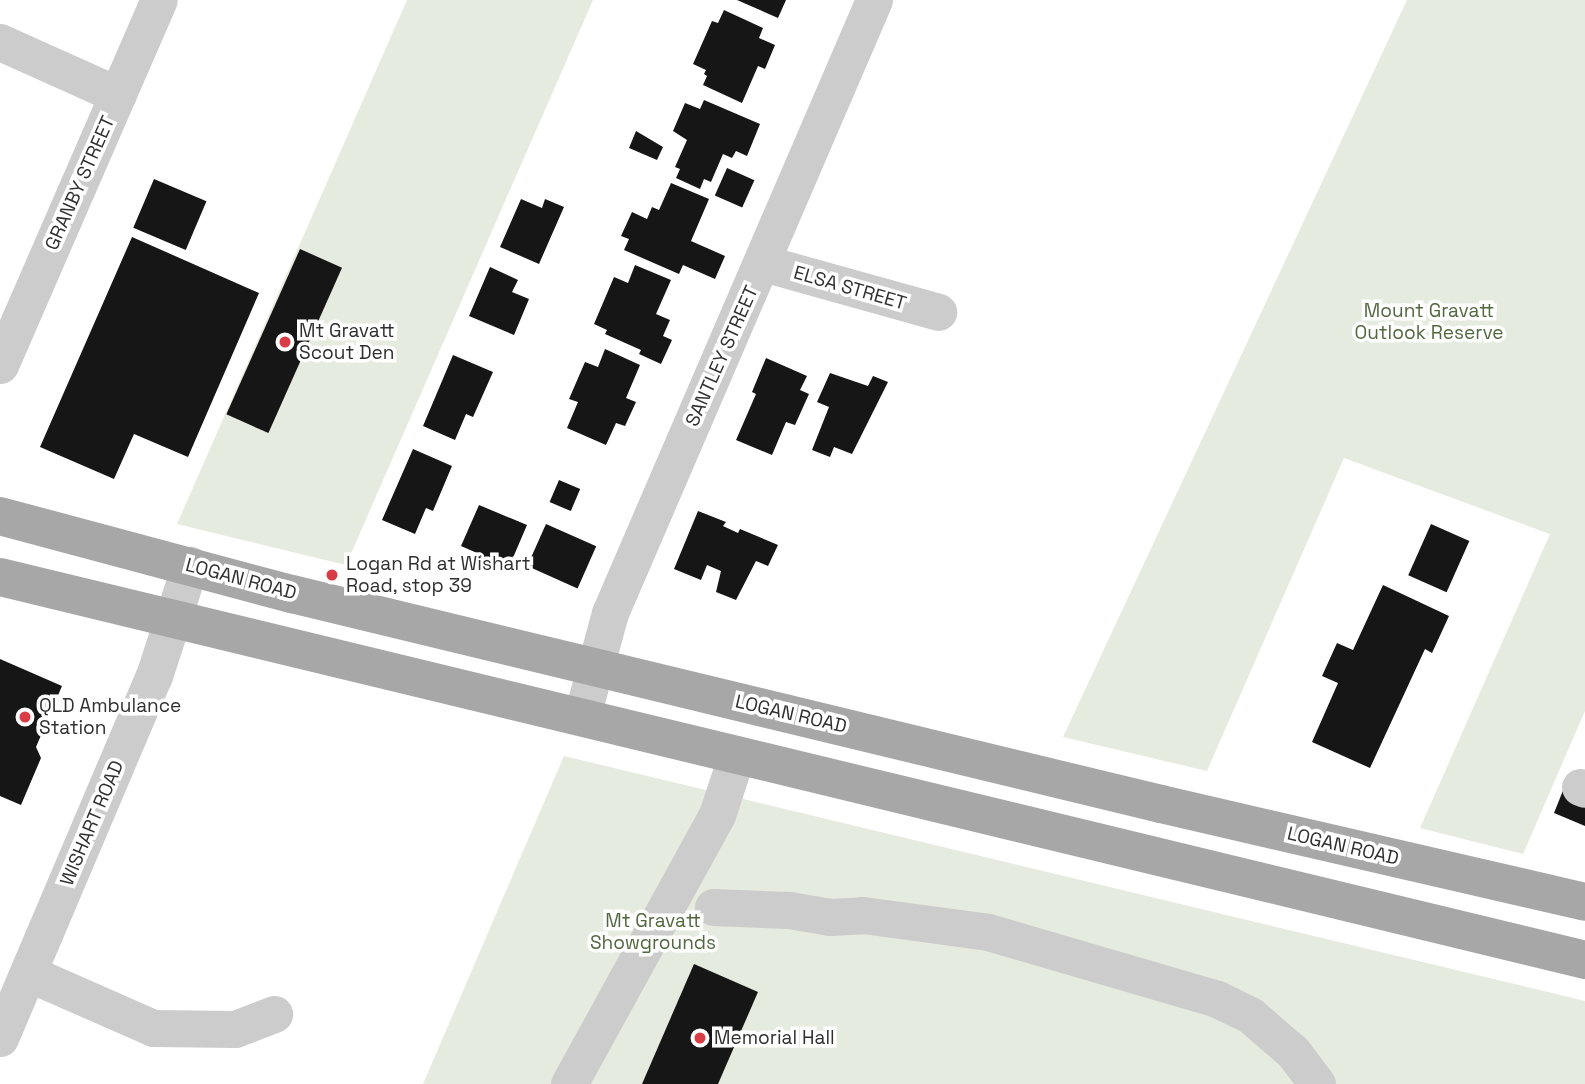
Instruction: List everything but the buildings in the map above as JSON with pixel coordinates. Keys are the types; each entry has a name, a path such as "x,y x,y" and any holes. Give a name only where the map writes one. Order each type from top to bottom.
{"main road":[{"name":"LOGAN ROAD","path":"0,516 292,594 1585,902"},
{"path":"0,577 1585,960"}],"street":[{"name":"GRANBY STREET","path":"0,366 159,0"},
{"name":"SANTLEY STREET","path":"582,716 593,667 610,613 874,0"},
{"path":"0,43 118,95"},
{"name":"ELSA STREET","path":"763,263 938,312"},
{"name":"WISHART ROAD","path":"0,1038 137,719 190,565"},
{"path":"569,1084 717,816 737,754"},
{"path":"713,907 789,910 830,917 875,916 988,932 1217,999 1250,1015 1293,1052 1317,1084"},
{"path":"28,973 153,1028 235,1029 274,1014"}],"green space":[{"path":"407,0 593,0 346,565 177,524"},
{"name":"Mount Gravatt Outlook Reserve","path":"1407,0 1585,0 1585,711 1523,854 1420,828 1550,534 1344,458 1207,771 1063,737"},
{"name":"Mt Gravatt Showgrounds","path":"564,756 1585,1001 1585,1084 423,1084"}],"place":[{"name":"Mt Gravatt Scout Den","path":"285,342"},
{"name":"Logan Rd at Wishart Road, stop 39","path":"332,575"},
{"name":"QLD Ambulance Station","path":"25,717"},
{"name":"Memorial Hall","path":"700,1038"}]}
